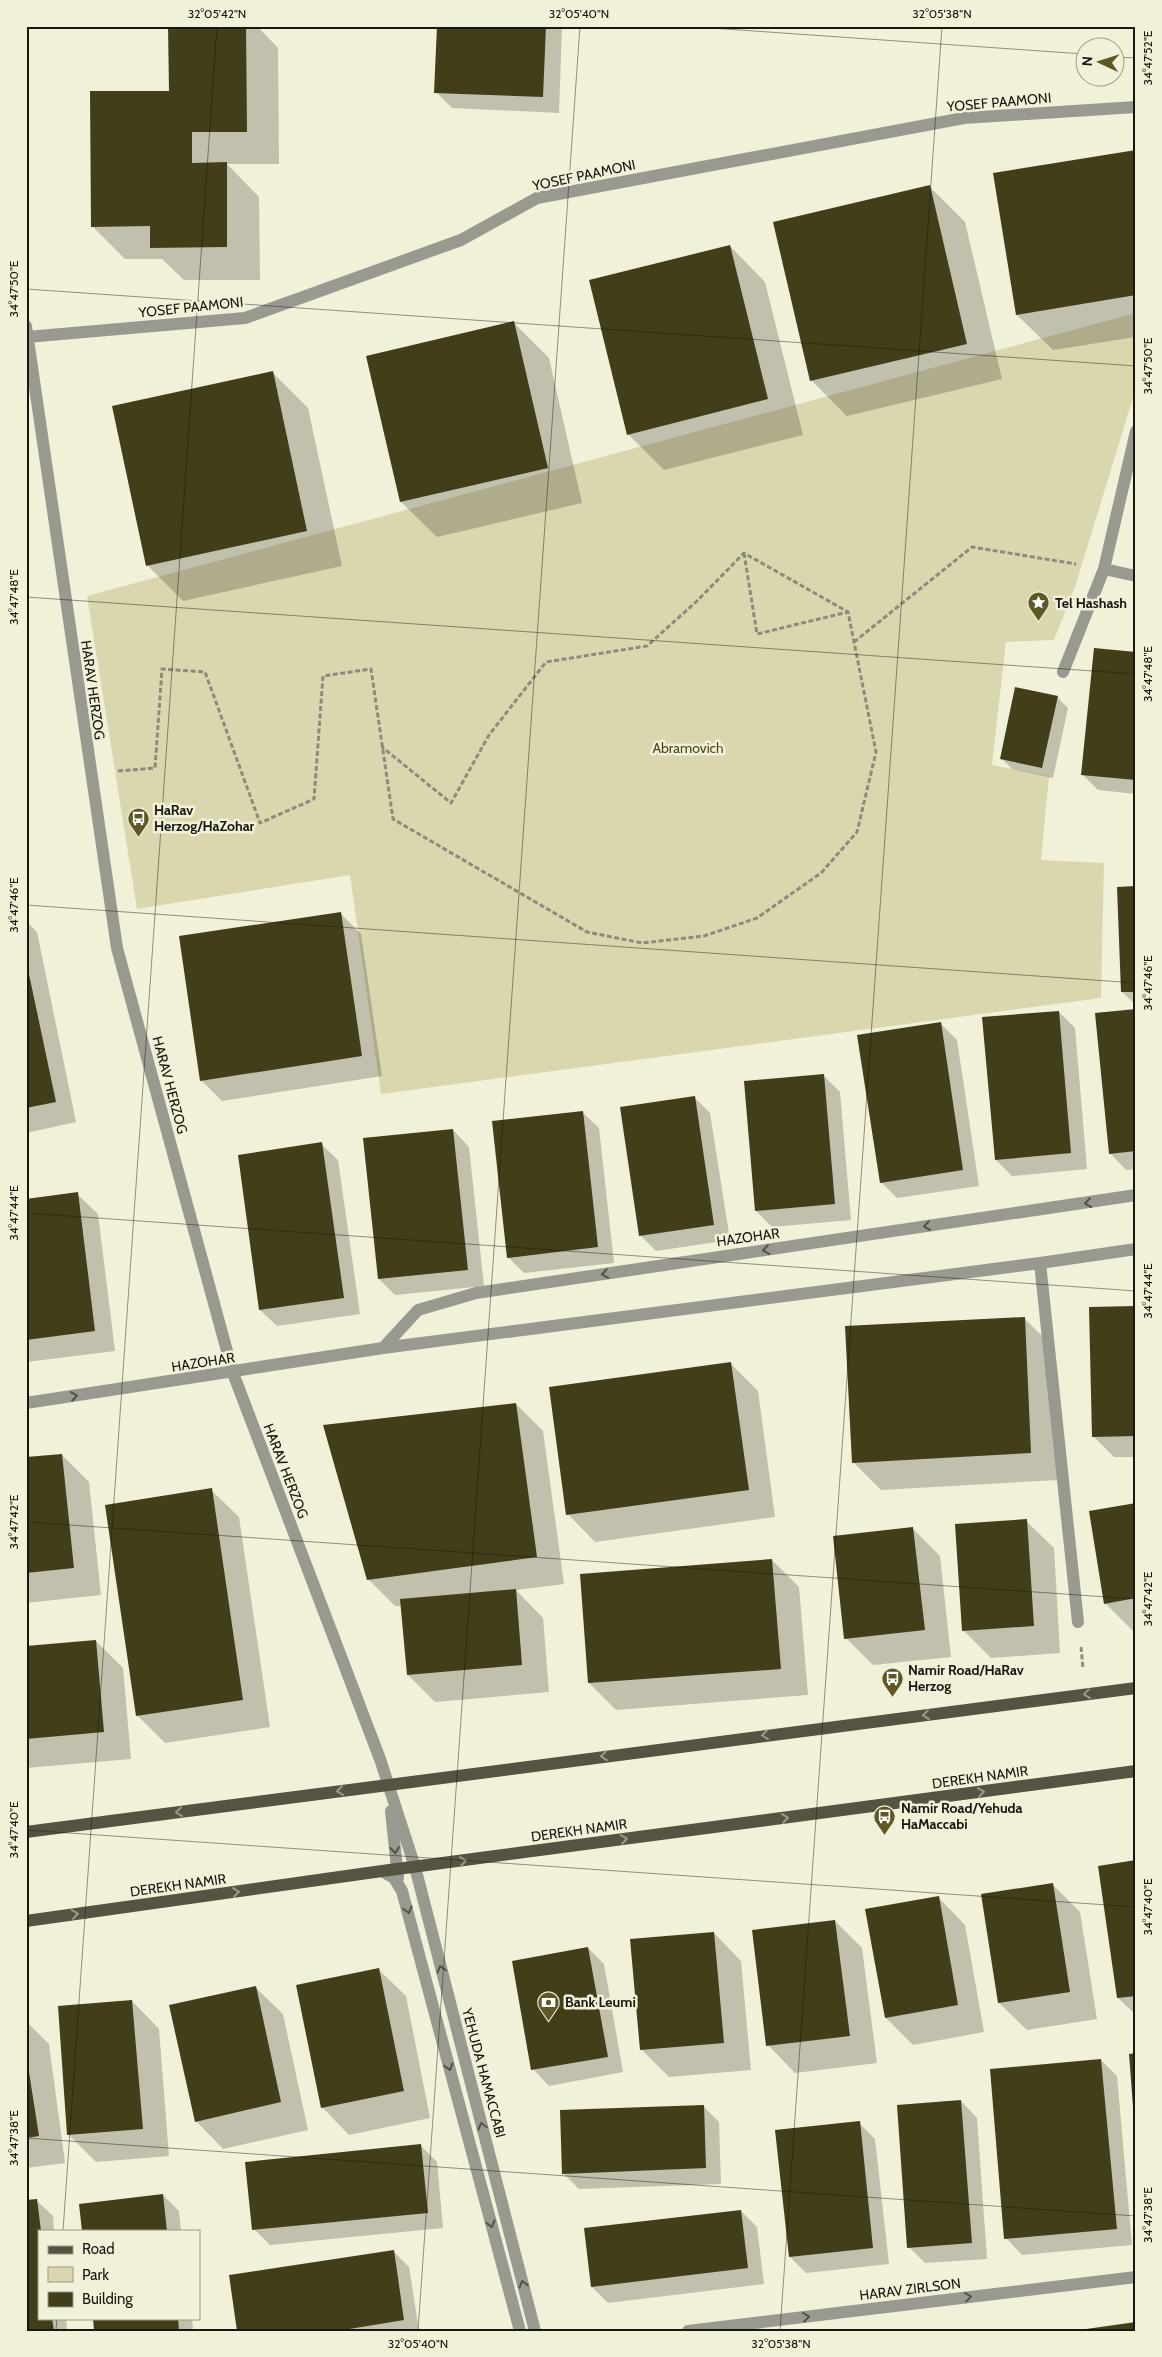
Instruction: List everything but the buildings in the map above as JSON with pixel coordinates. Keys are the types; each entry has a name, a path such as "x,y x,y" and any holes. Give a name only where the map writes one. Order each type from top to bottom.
{"main road":[{"path":"26,1832 1136,1688"},
{"name":"DEREKH NAMIR","path":"26,1920 1136,1771"}],"street":[{"name":"YOSEF PAAMONI","path":"27,331 245,318 461,240 537,198 964,118 1136,107"},
{"name":"HARAV HERZOG","path":"27,331 116,948 233,1373 401,1823"},
{"path":"1062,672 1104,569 1136,431"},
{"path":"1104,569 1136,576"},
{"name":"HAZOHAR","path":"383,1348 418,1310 476,1293 1136,1195"},
{"name":"HAZOHAR","path":"26,1403 233,1373 383,1348 1136,1249"},
{"path":"1040,1263 1078,1622"},
{"path":"388,1784 399,1885"},
{"name":"YEHUDA HAMACCABI","path":"401,1823 415,1867 535,2331"},
{"path":"382,1871 394,1878 402,1891 520,2331"},
{"name":"HARAV ZIRLSON","path":"688,2331 1136,2277"}],"path":[{"path":"854,642 972,547 1104,569"},
{"path":"90,773 155,768 162,669 205,672 260,823 314,799 323,676 371,669 393,819 587,932 642,943 704,936 757,918 821,872 857,832 876,752 848,612 744,552"},
{"path":"382,747 451,803 489,735 546,662 647,646 697,602 744,552"},
{"path":"744,552 757,634 848,612"},
{"path":"1078,1622 1086,1694"}],"green space":[{"name":"Abramovich","path":"1136,313 1136,388 1075,587 1054,640 1006,642 992,765 1049,776 1041,860 1104,863 1101,998 381,1094 350,875 137,909 87,596"}],"place":[{"name":"Tel Hashash","path":"1039,622"},
{"name":"HaRav Herzog/HaZohar","path":"138,837"},
{"name":"Namir Road/HaRav Herzog","path":"892,1697"},
{"name":"Namir Road/Yehuda HaMaccabi","path":"885,1835"},
{"name":"Bank Leumi","path":"549,2021"}]}
